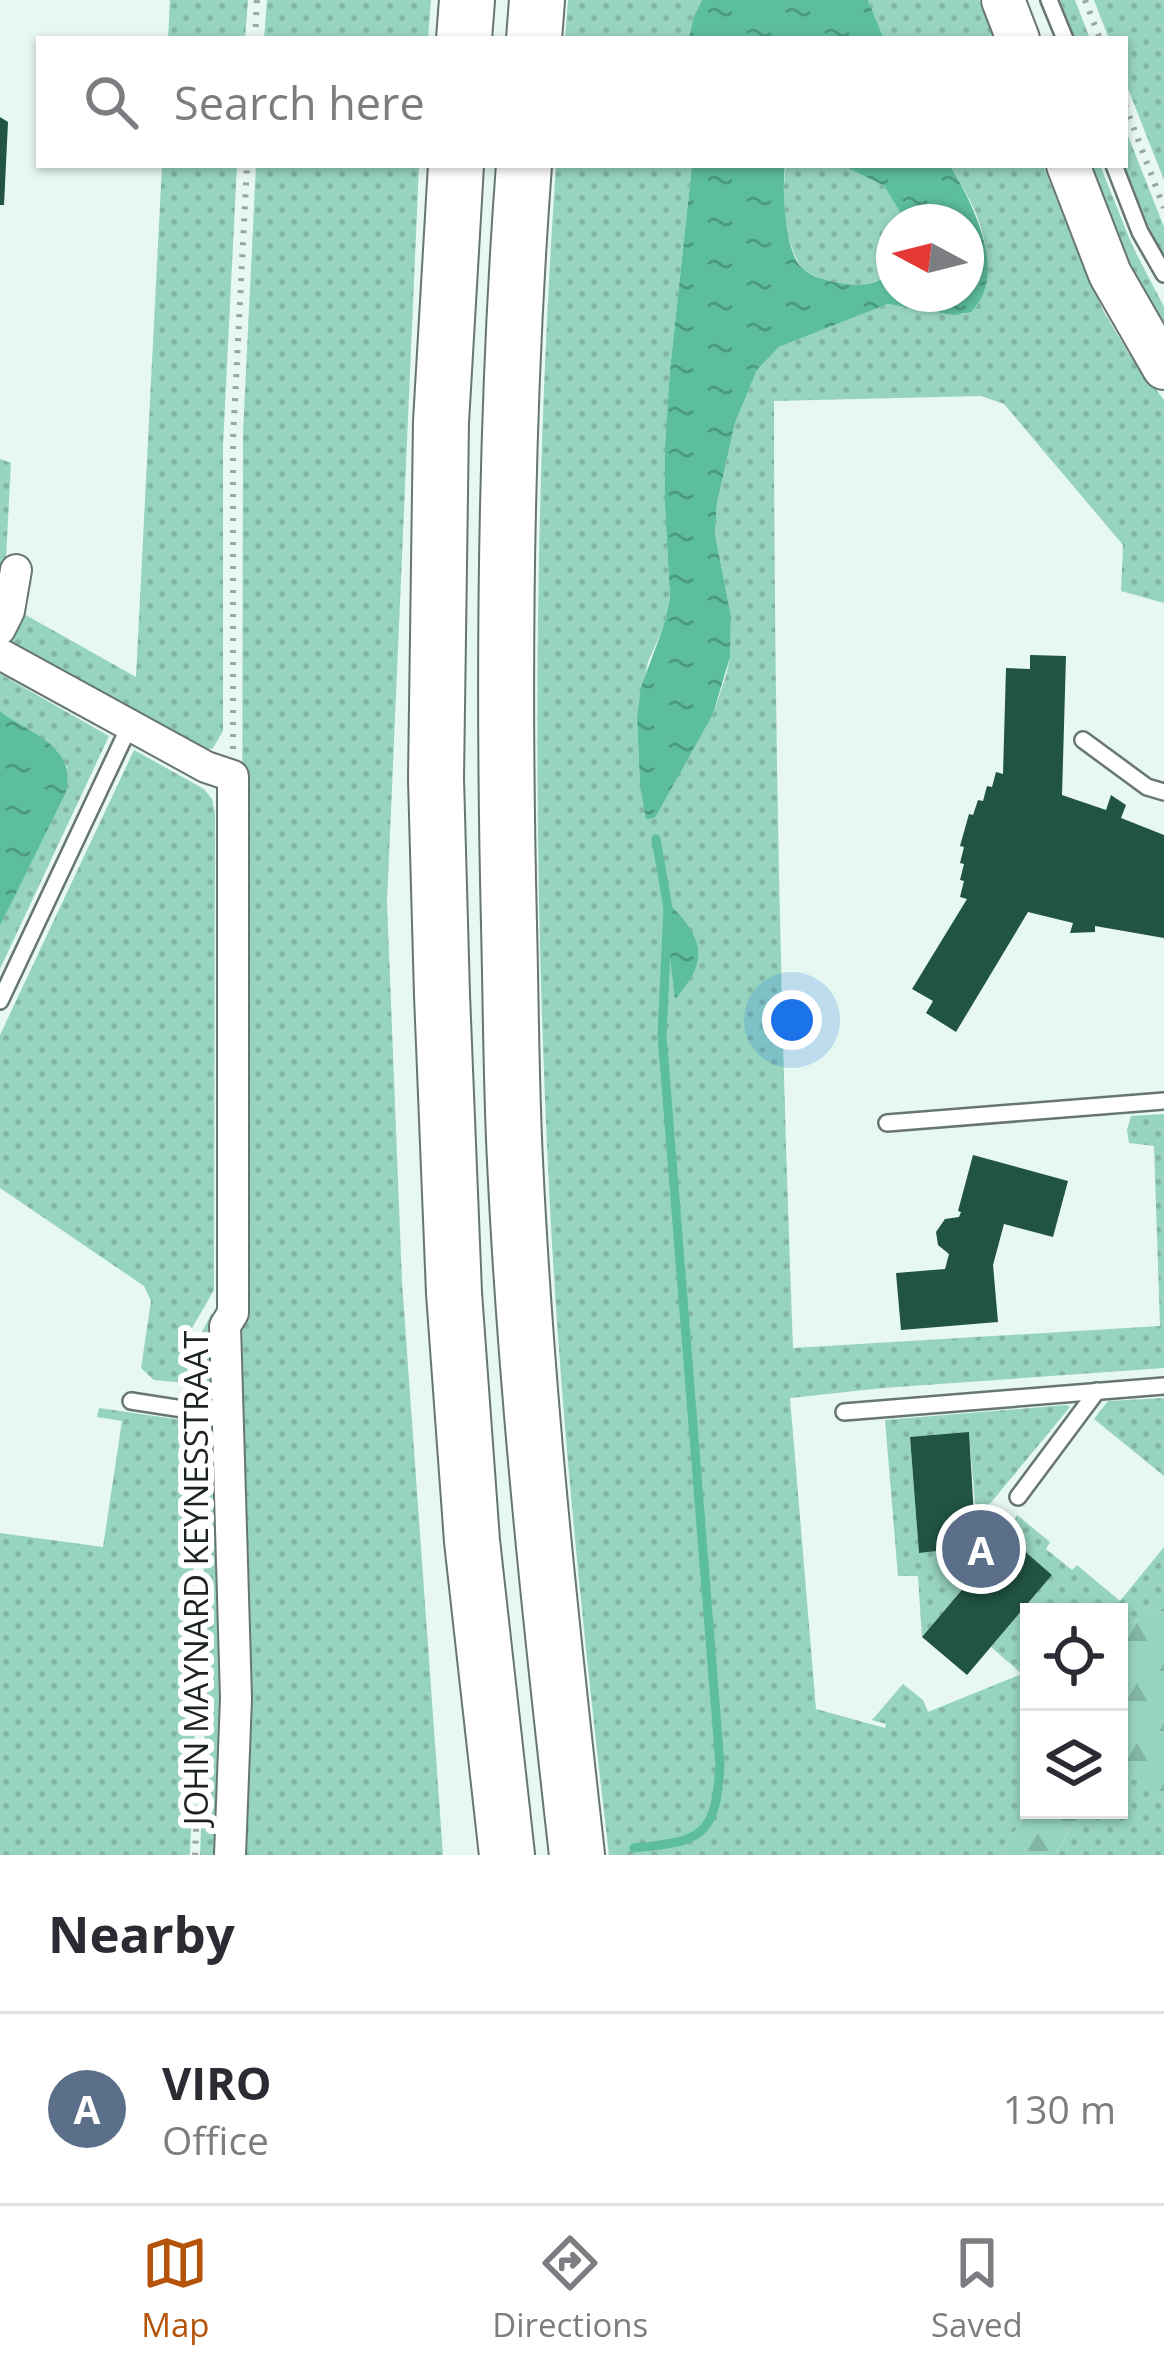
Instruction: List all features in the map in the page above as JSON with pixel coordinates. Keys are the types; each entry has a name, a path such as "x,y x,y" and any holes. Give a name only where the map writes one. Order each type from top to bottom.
{"highway":[{"path":"464,36 467,0"},
{"path":"534,36 537,0"},
{"path":"456,168 441,422 436,779 442,995 453,1270 472,1541 507,1855"},
{"path":"524,168 509,450 504,718 514,1159 533,1433 577,1855"},
{"path":"472,1541 472,1855"}],"street":[{"path":"1003,0 1017,36"},
{"path":"1069,168 1111,274 1164,368"},
{"path":"0,628 9,611 16,569"},
{"path":"0,654 206,767 233,776"},
{"name":"JOHN MAYNARD KEYNESSTRAAT","path":"230,1855 236,1698 225,1326 233,1313 233,776"}],"lane":[{"path":"1049,0 1063,36"},
{"path":"1115,168 1140,232 1164,274"},
{"path":"0,1001 130,725"},
{"path":"1083,740 1147,787 1164,792"},
{"path":"886,1123 1164,1101"},
{"path":"844,1412 1164,1386"},
{"path":"1018,1497 1097,1391"},
{"path":"131,1401 228,1416"}],"path":[{"path":"255,36 257,0"},
{"path":"1085,0 1099,36"},
{"path":"1128,113 1164,208"},
{"path":"233,776 233,439 247,168"},
{"name":"JOHN MAYNARD KEYNESSTRAAT","path":"195,1855 202,1680 192,1337 213,1301 233,1301"}],"green space":[{"path":"170,0 248,0 245,36 168,36"},
{"path":"267,0 431,0 428,36 264,36"},
{"path":"568,0 702,0 690,36 565,36"},
{"path":"868,0 979,0 993,36 883,36"},
{"path":"1060,0 1075,0 1089,36 1074,36"},
{"path":"1094,0 1164,0 1164,180 1128,89 1128,36 1108,36"},
{"path":"1128,136 1164,227 1164,259 1125,168"},
{"path":"162,168 237,168 223,445 223,731 213,748 204,751 0,642 0,459 11,463 5,576 25,590 24,614 136,677"},
{"path":"256,168 419,168 387,902 402,1282 443,1855 245,1855 251,1693 241,1370 243,433"},
{"path":"556,168 692,168 670,370 665,507 670,598 648,662 637,719 640,785 713,714 726,676 731,616 715,534 717,503 735,423 757,370 779,347 876,309 984,312 984,204 971,204 952,168 1044,168 1104,312 1164,400 1164,603 1121,591 1123,545 1004,404 981,396 774,401 779,874 793,1348 1160,1326 1154,1146 1129,1143 1127,1130 1131,1116 1164,1114 1164,1368 790,1398 816,1709 885,1728 886,1724 872,1720 903,1684 923,1700 928,1712 1020,1675 1023,1819 1000,1855 609,1855 566,1439 543,1060 538,676 543,420"},
{"path":"786,168 848,168 884,186 895,204 876,204 876,281 861,285 825,280 802,269 785,219"},
{"path":"1086,168 1101,168 1132,245 1164,307 1164,334 1136,286"},
{"path":"0,674 109,736 0,969 0,926 58,805 67,767 57,750 0,711"},
{"path":"134,750 204,789 215,813 214,1290 188,1335 187,1383 154,1380 141,1368 151,1301 144,1286 0,1188 0,1035"},
{"path":"212,1313 212,1392 198,1401 198,1339"},
{"path":"1164,1398 1164,1476 1094,1419 1108,1401"},
{"path":"1070,1407 984,1511 976,1515 969,1433 910,1438 919,1552 948,1547 977,1572 922,1637 918,1576 898,1576 885,1420"},
{"path":"99,1408 189,1421 197,1680 190,1855 0,1855 0,1533 103,1547 122,1421 97,1417"},
{"path":"199,1423 213,1437 221,1704 215,1855 200,1855 207,1680"},
{"path":"1017,1515 1050,1542 1046,1549 1072,1570 1077,1565 1120,1601 1164,1547 1164,1608 1128,1625 1128,1603 1028,1603 1052,1575 1007,1536"},
{"path":"1164,1608 1164,1799 1128,1774 1128,1625"},
{"path":"1020,1613 1020,1672 991,1647"},
{"path":"1128,1774 1164,1799 1164,1855 1055,1855 1077,1819 1128,1819"},
{"path":"1023,1819 1077,1819 1055,1855 1000,1855"}],"water":[{"path":"702,0 868,0 883,36 690,36"},
{"path":"692,168 785,168 788,235 797,261 811,274 835,282 876,282 876,309 779,347 757,370 735,423 717,503 715,534 731,616 730,657 713,714 657,814 646,819 637,719 641,687 670,598 665,449"},
{"path":"848,168 952,168 970,204 895,204 884,186"},
{"path":"984,243 987,259 984,289"},
{"path":"0,711 59,753 67,778 65,794 0,926"},
{"path":"672,907 691,931 698,952 693,974 675,999 670,957"}],"building":[{"path":"0,117 8,122 4,205 0,205"},
{"path":"1030,655 1066,656 1062,795 1106,810 1111,795 1126,805 1121,818 1164,835 1164,938 1095,926 1095,932 1070,933 1073,923 1028,912 956,1032 926,1013 933,1001 912,989 967,899 960,897 964,847 960,846 969,814 973,815 978,800 983,801 987,786 992,787 996,772 1003,774 1006,668 1030,669"},
{"path":"973,1155 1068,1181 1053,1237 1004,1224 993,1265 998,1322 901,1330 896,1273 945,1269 949,1254 938,1245 936,1232 945,1219 959,1217"},
{"path":"969,1432 974,1516 1003,1541 1007,1536 1052,1575 1028,1603 1020,1603 1020,1613 967,1675 922,1637 977,1572 948,1547 919,1553 910,1437"}],"waterway":[{"path":"634,1848 676,1842 701,1831 714,1807 720,1765 662,1035 668,908 656,839"}],"place":[{"name":"VIRO","path":"981,1549"}]}
